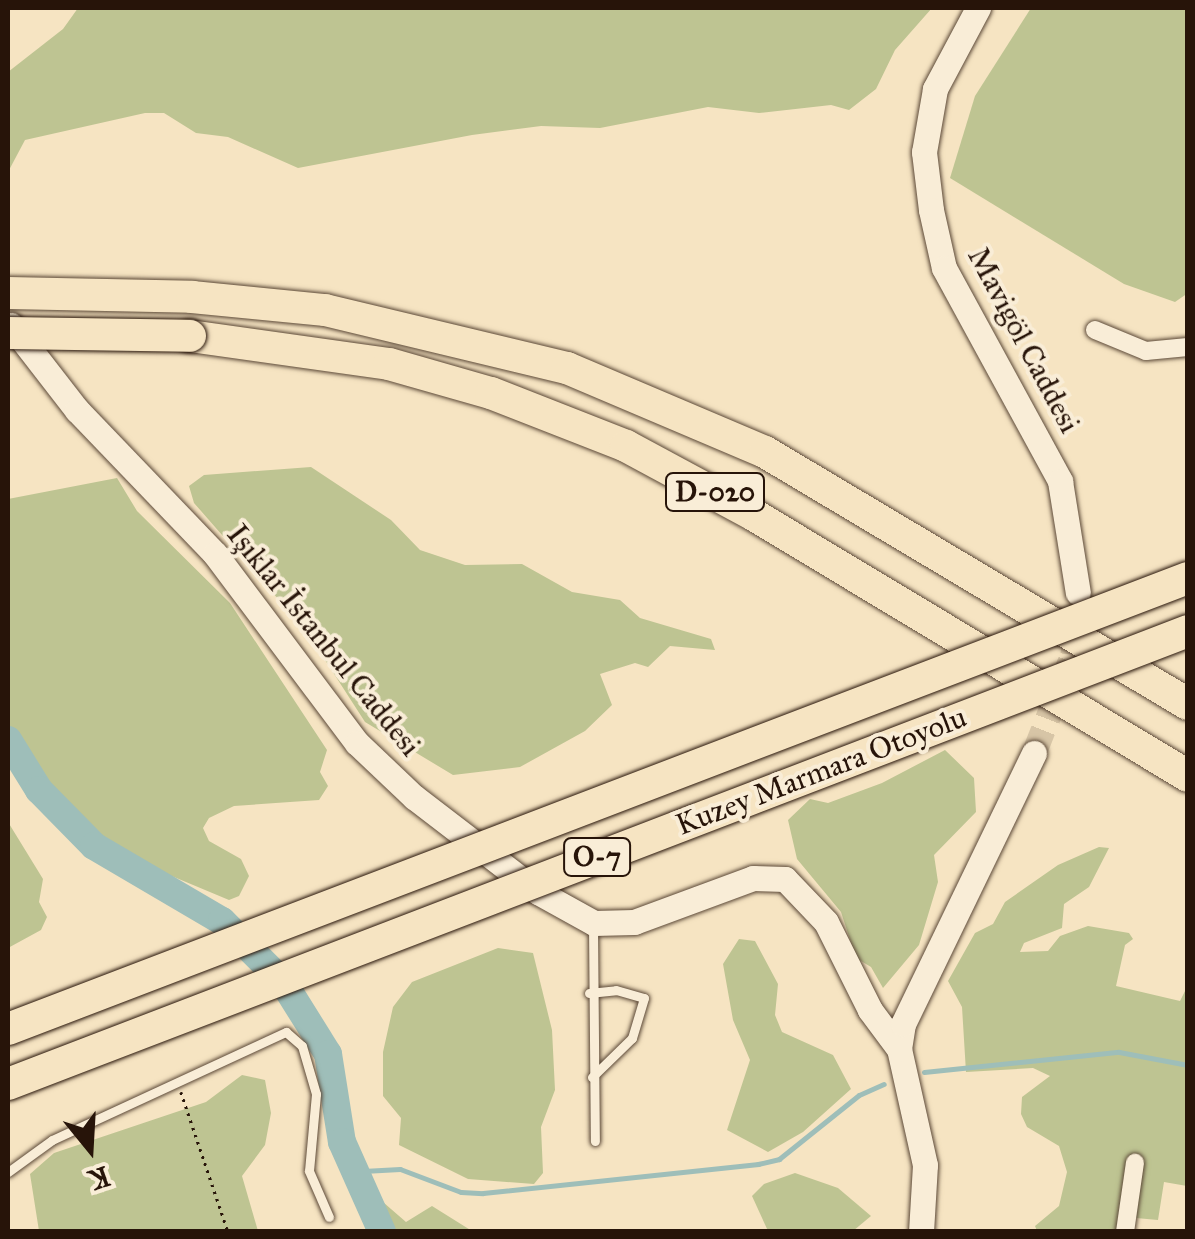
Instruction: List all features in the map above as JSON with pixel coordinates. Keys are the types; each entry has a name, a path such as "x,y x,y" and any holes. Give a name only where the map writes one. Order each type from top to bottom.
{"highway":[{"name":"D-020","path":"8,294 192,297 402,324 617,386 780,460 1188,704"},
{"name":"D-020","path":"8,333 190,336 388,364 595,432 754,515 1188,776"},
{"name":"Kuzey Marmara Otoyolu","path":"8,1029 1188,578"},
{"name":"Kuzey Marmara Otoyolu","path":"8,1084 1188,631"}],"street":[{"name":"Mavigöl Caddesi","path":"978,8 935,89 924,152 931,210 944,268 1060,481 1078,592"},
{"name":"Işıklar İstanbul Caddesi","path":"8,321 77,410 214,554 383,770 538,892 594,923"},
{"path":"1096,330 1146,350 1188,347"},
{"path":"899,1049 931,957 1034,753"},
{"path":"594,923 634,922 753,878 785,879 826,922 870,1010 899,1049 925,1165 921,1232"},
{"path":"1126,1232 1135,1163"}],"lane":[{"path":"594,923 589,993 594,1141"},
{"path":"589,993 616,990 644,998 632,1038 592,1077"},
{"path":"8,1172 52,1140 274,1037 295,1036 316,1094 309,1172 329,1218"}],"path":[{"path":"177,1081 228,1232"}],"green space":[{"path":"78,8 932,8 895,50 876,89 849,110 831,105 759,113 708,107 600,128 541,126 472,135 298,168 228,137 196,133 164,113 145,113 25,140 8,172 8,72 63,29"},
{"path":"1031,8 1187,8 1188,293 1175,302 1124,284 950,178 975,96"},
{"path":"311,467 391,520 420,550 465,565 522,564 572,592 620,600 640,618 711,639 715,650 670,646 648,667 635,663 600,674 612,705 585,731 520,767 453,775 365,722 307,632 194,503 189,486 204,475"},
{"path":"117,478 137,511 230,603 327,750 320,772 328,786 319,800 234,806 209,818 203,828 209,841 241,859 249,876 239,896 229,900 119,854 56,804 8,727 8,499"},
{"path":"945,750 974,778 976,812 934,855 938,882 919,945 883,988 871,967 856,958 841,912 797,859 788,820 810,799 828,803 882,783"},
{"path":"8,822 43,879 39,902 47,917 41,930 8,948"},
{"path":"1099,847 1109,848 1089,887 1064,904 1062,928 1024,943 1020,952 1048,951 1060,936 1088,926 1129,933 1133,939 1125,945 1116,986 1180,1001 1187,987 1187,1186 1164,1182 1158,1220 1136,1218 1133,1231 1037,1231 1035,1226 1059,1206 1067,1172 1059,1146 1027,1127 1021,1114 1022,1097 1050,1076 1033,1068 966,1072 962,1007 948,981 975,933 993,924 1005,902 1058,865"},
{"path":"739,939 755,941 778,984 775,1015 782,1032 833,1055 851,1089 803,1132 768,1152 727,1130 750,1060 733,1020 723,964"},
{"path":"498,948 533,953 552,1030 555,1090 541,1127 543,1173 534,1184 468,1179 399,1145 401,1118 383,1096 383,1052 393,1007 412,982"},
{"path":"242,1075 265,1080 271,1113 265,1145 242,1176 258,1231 39,1231 30,1174 54,1153 206,1102"},
{"path":"795,1173 838,1188 871,1216 853,1231 768,1231 752,1196 764,1184"},
{"path":"376,1196 406,1222 432,1206 472,1231 376,1231 370,1206"}],"waterway":[{"path":"8,740 39,790 94,846 222,921 283,982 328,1054 342,1142 382,1232"},
{"path":"924,1072 1119,1052 1188,1065"},
{"path":"363,1171 400,1169 461,1192 483,1193 758,1164 779,1159 859,1095 884,1084"}],"tunnel":[{"path":"1034,753 1073,654 1076,621"}]}
